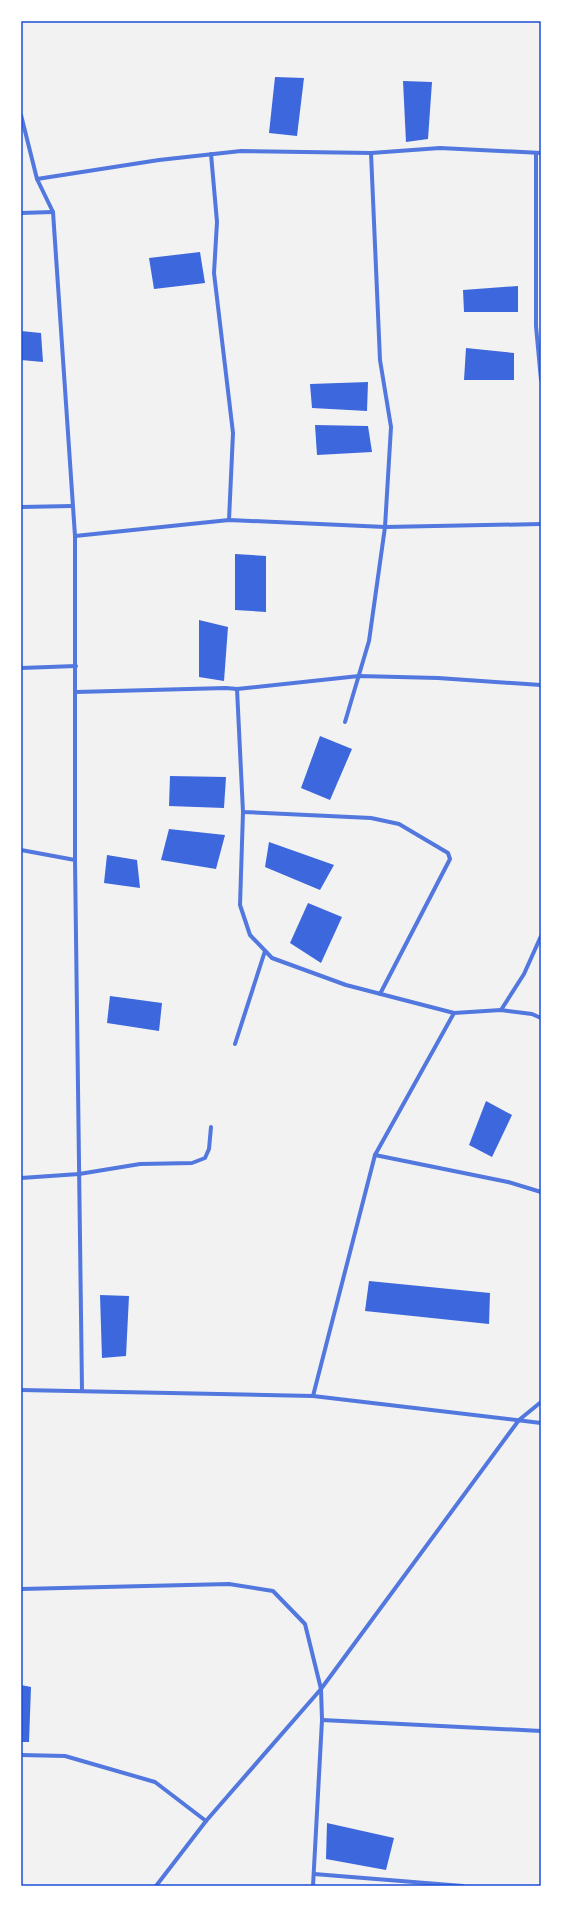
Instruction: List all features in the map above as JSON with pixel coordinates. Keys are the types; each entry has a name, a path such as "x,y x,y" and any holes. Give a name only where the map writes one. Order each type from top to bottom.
{"street":[{"path":"21,115 37,179 53,212 75,536 75,860 82,1390"},
{"path":"37,179 159,160 241,151 371,153 440,148 541,153"},
{"path":"345,722 369,641 385,527 391,426 380,360 371,153"},
{"path":"536,153 536,326 541,380"},
{"path":"211,154 217,222 214,273 233,433 229,520"},
{"path":"21,213 53,212"},
{"path":"21,508 72,506"},
{"path":"75,536 229,520 385,527 541,524"},
{"path":"21,668 76,666"},
{"path":"76,692 226,688 237,689 359,676 438,678 541,685"},
{"path":"237,689 243,812 240,905 250,935 272,958 346,985 454,1013 501,1010 532,1014 541,1018"},
{"path":"243,812 371,818 399,824 448,853 450,859 380,994"},
{"path":"21,850 75,860"},
{"path":"501,1010 524,974 541,936"},
{"path":"235,1044 265,950"},
{"path":"313,1396 375,1155 454,1013"},
{"path":"21,1178 79,1174 140,1164 192,1163 205,1158 209,1150 211,1127"},
{"path":"375,1155 508,1182 541,1192"},
{"path":"21,1390 82,1390 313,1396 541,1423"},
{"path":"156,1886 206,1821 321,1689 519,1420 541,1402"},
{"path":"21,1589 229,1584 273,1591 305,1624 321,1689 322,1720 313,1886"},
{"path":"322,1720 541,1731"},
{"path":"21,1755 64,1756 155,1782 206,1821"},
{"path":"314,1874 463,1886"}],"building":[{"path":"275,77 304,78 297,136 269,133"},
{"path":"403,81 432,82 428,139 406,142"},
{"path":"200,252 205,283 154,289 149,258"},
{"path":"518,286 518,312 464,312 463,290"},
{"path":"21,331 41,333 43,362 21,360"},
{"path":"466,348 514,353 514,380 464,380"},
{"path":"368,382 367,411 312,408 310,384"},
{"path":"315,425 368,426 372,452 317,455"},
{"path":"235,554 266,556 266,612 235,610"},
{"path":"199,620 228,627 224,681 199,677"},
{"path":"320,736 352,749 330,800 301,788"},
{"path":"170,776 226,777 224,808 169,806"},
{"path":"169,829 225,835 216,869 161,860"},
{"path":"269,842 334,865 320,890 265,867"},
{"path":"107,855 137,860 140,888 104,883"},
{"path":"308,903 342,917 321,963 290,943"},
{"path":"110,996 162,1003 159,1031 107,1023"},
{"path":"486,1101 512,1115 492,1157 469,1145"},
{"path":"369,1281 490,1293 489,1324 365,1311"},
{"path":"100,1295 129,1296 126,1356 102,1358"},
{"path":"21,1685 31,1687 29,1742 21,1742"},
{"path":"327,1823 394,1838 386,1870 326,1859"}]}
